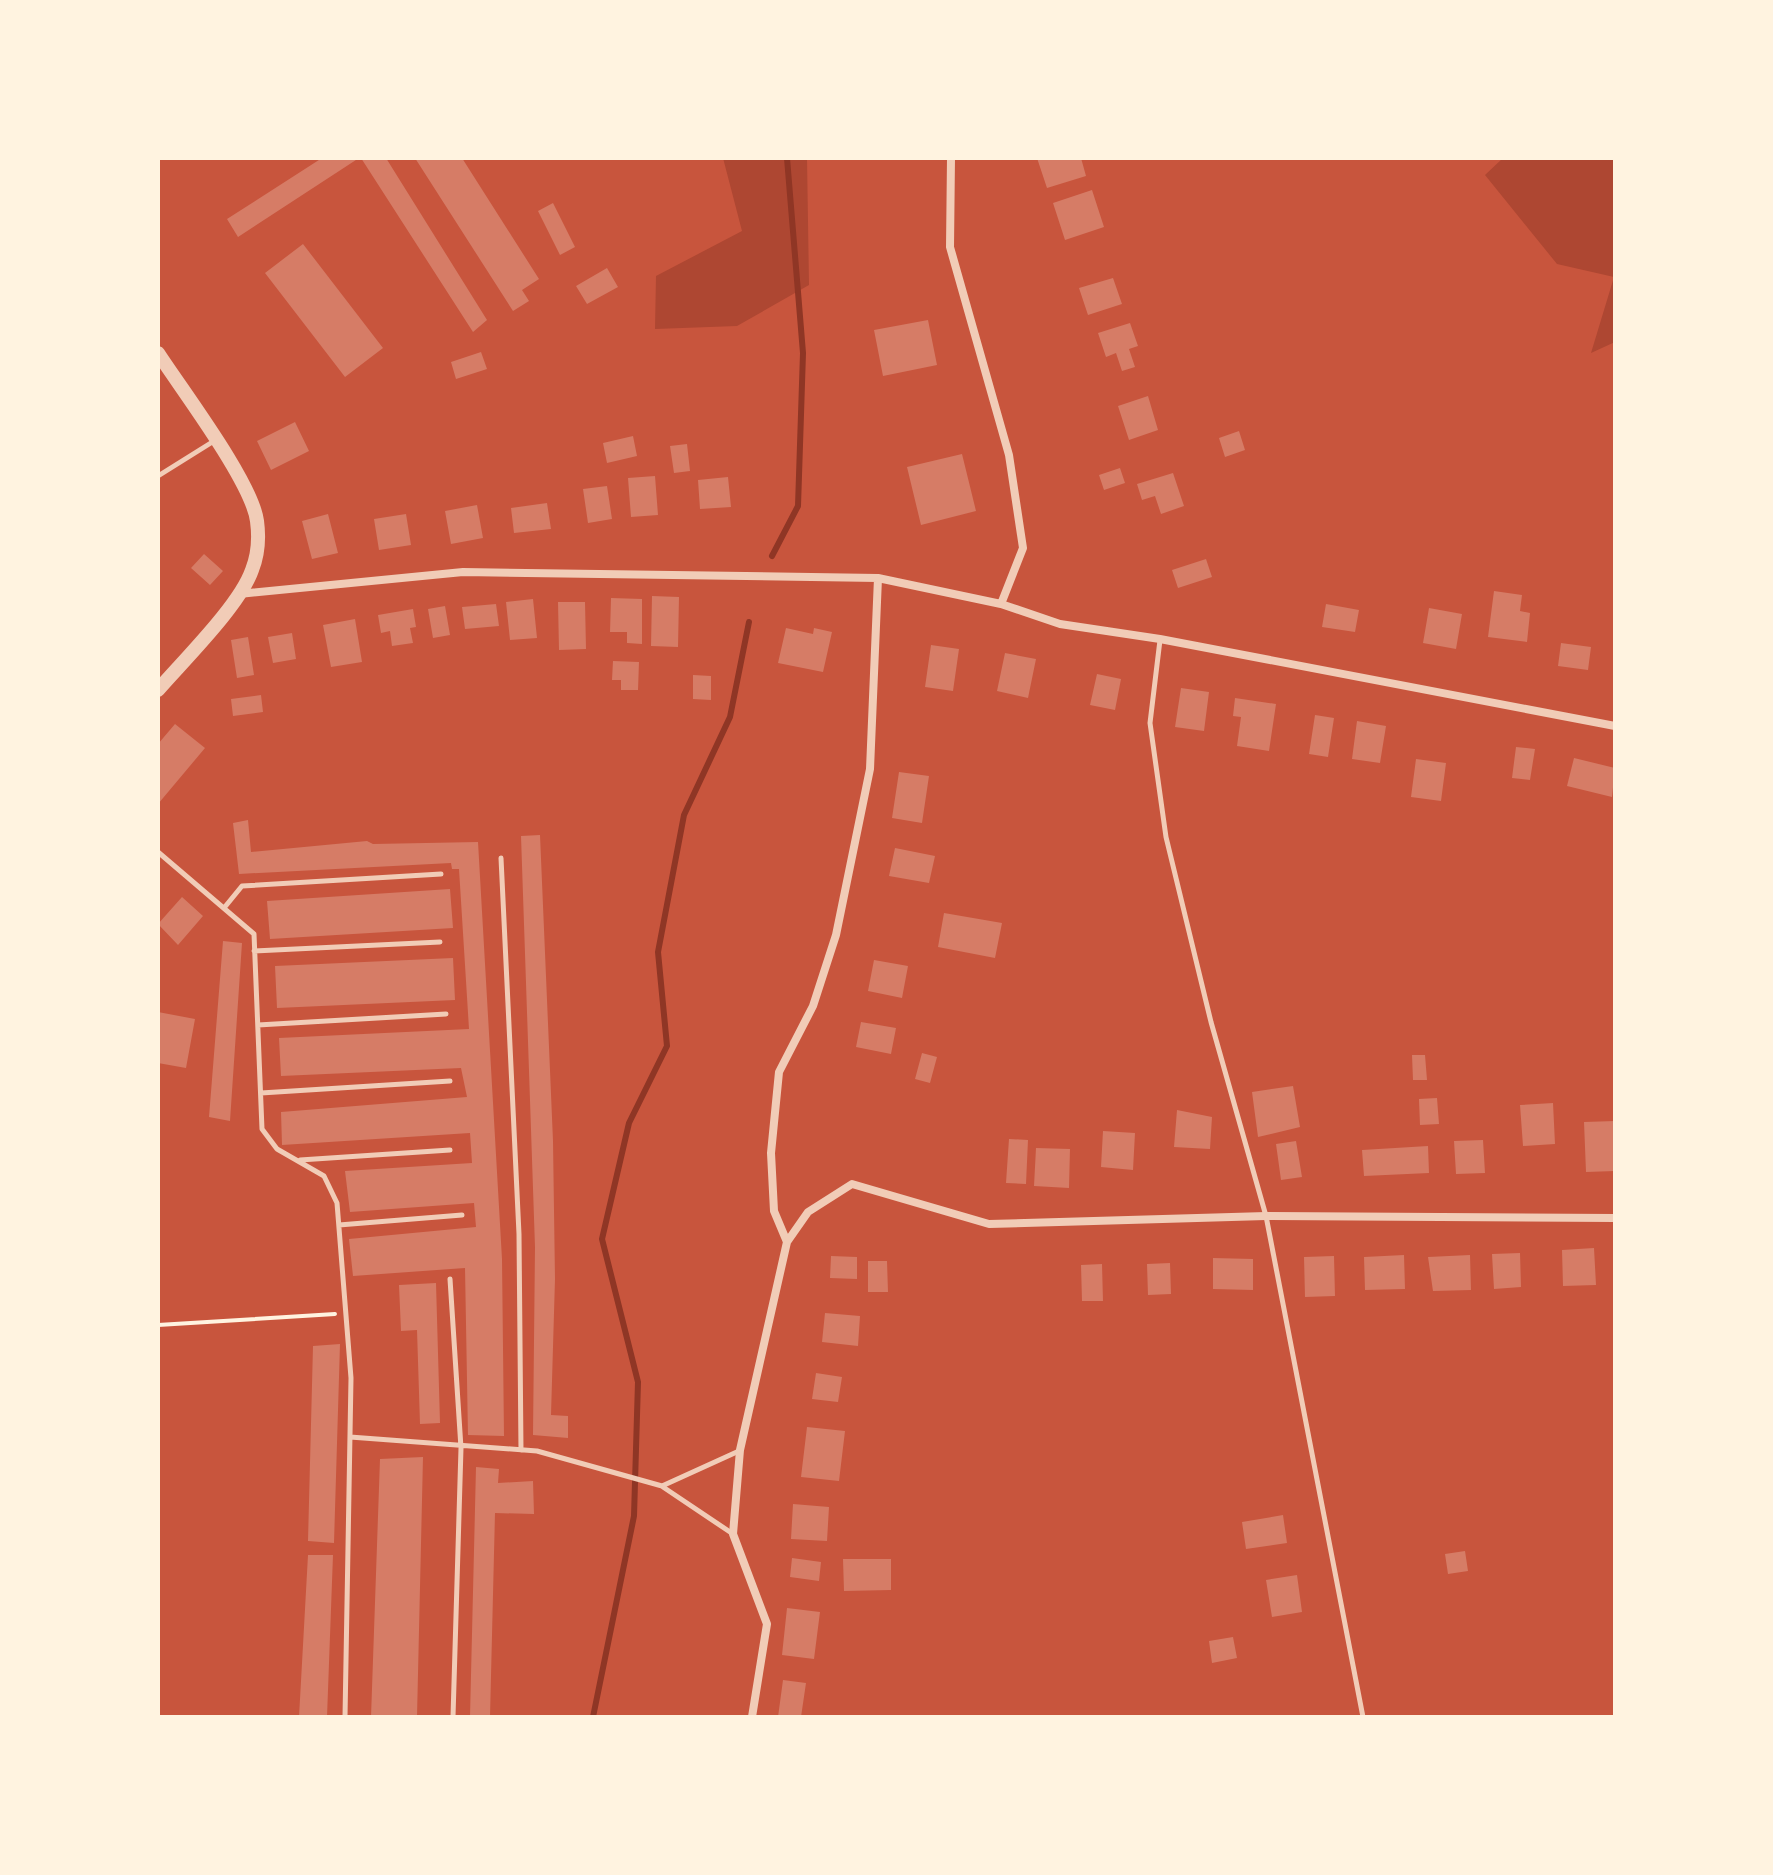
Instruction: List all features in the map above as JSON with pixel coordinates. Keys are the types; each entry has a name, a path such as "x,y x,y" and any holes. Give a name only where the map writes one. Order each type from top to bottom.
{"street":[{"path":"951,158 950,247 1009,455 1023,548 1001,604"},
{"path":"158,353 247,491 257,520 258,544 252,571 239,594 158,690"},
{"path":"239,594 463,572 878,578 1001,604 1060,624 1160,639 1615,726"},
{"path":"787,1242 774,1211 771,1153 779,1072 813,1006 836,935 867,784 878,578"},
{"path":"752,1717 767,1624 733,1534 740,1450 787,1242 808,1212 852,1184 989,1224 1266,1216 1615,1218"}],"lane":[{"path":"158,476 214,440"},
{"path":"1160,639 1150,723 1166,837 1211,1022 1266,1216 1363,1717"},
{"path":"158,852 254,934 262,1129 277,1149 324,1176 337,1203 351,1378 345,1717"},
{"path":"501,858 519,1234 521,1450"},
{"path":"224,908 242,886 441,874"},
{"path":"254,951 440,942"},
{"path":"258,1025 446,1014"},
{"path":"261,1093 450,1081"},
{"path":"297,1160 450,1150"},
{"path":"339,1225 462,1215"},
{"path":"450,1279 461,1448 453,1717"},
{"path":"350,1437 461,1448 537,1451 662,1486 733,1534"},
{"path":"662,1486 740,1450"}],"path":[{"path":"158,1325 346,1313"}],"shaded area":[{"path":"723,158 807,158 809,285 737,326 655,329 656,276 742,231"},
{"path":"1503,158 1615,158 1615,342 1591,353 1614,277 1557,264 1485,175"}],"building":[{"path":"322,158 359,158 238,237 227,219"},
{"path":"361,158 386,158 487,320 473,332"},
{"path":"415,158 462,158 539,279 522,290 529,301 513,311"},
{"path":"1037,158 1081,158 1086,176 1047,188"},
{"path":"1092,190 1104,227 1065,240 1053,203"},
{"path":"553,203 575,247 560,255 538,211"},
{"path":"303,244 383,348 345,377 265,273"},
{"path":"607,268 618,287 587,304 576,286"},
{"path":"1113,278 1122,304 1088,315 1079,288"},
{"path":"928,320 937,365 883,376 874,330"},
{"path":"1130,323 1138,346 1129,349 1135,367 1122,371 1116,353 1106,357 1098,333"},
{"path":"481,352 487,369 456,379 451,362"},
{"path":"1148,396 1158,430 1129,440 1118,406"},
{"path":"295,422 309,451 271,470 257,441"},
{"path":"1239,431 1245,450 1225,457 1219,438"},
{"path":"633,436 637,456 607,463 603,443"},
{"path":"687,444 690,471 674,473 670,446"},
{"path":"962,454 976,511 921,525 907,467"},
{"path":"1120,468 1125,483 1104,490 1099,475"},
{"path":"1173,473 1184,506 1161,514 1155,496 1142,500 1137,484"},
{"path":"655,476 658,515 631,517 628,478"},
{"path":"728,477 731,507 700,509 698,480"},
{"path":"607,486 612,519 588,523 583,489"},
{"path":"547,503 551,529 514,533 511,508"},
{"path":"477,505 483,538 451,544 445,511"},
{"path":"328,514 338,553 312,559 302,521"},
{"path":"406,514 411,545 379,550 374,519"},
{"path":"204,554 223,571 210,585 191,568"},
{"path":"1206,559 1212,577 1178,588 1172,570"},
{"path":"1494,591 1522,595 1520,611 1530,613 1527,642 1488,637"},
{"path":"652,596 679,597 678,647 651,646"},
{"path":"611,598 642,599 642,644 627,643 627,632 610,632"},
{"path":"533,599 537,638 510,640 506,602"},
{"path":"558,602 585,602 586,649 559,650"},
{"path":"496,604 499,626 465,629 462,607"},
{"path":"1326,604 1359,610 1355,632 1322,627"},
{"path":"445,606 450,635 433,638 428,609"},
{"path":"1429,608 1462,614 1456,649 1423,643"},
{"path":"413,609 416,627 410,628 413,643 392,646 390,631 381,633 378,615"},
{"path":"355,619 362,662 331,667 323,625"},
{"path":"786,628 813,634 814,628 832,632 823,672 778,663"},
{"path":"292,633 296,659 273,663 268,637"},
{"path":"248,637 254,675 237,678 231,640"},
{"path":"1561,643 1591,647 1588,670 1558,666"},
{"path":"931,645 959,649 953,691 925,687"},
{"path":"1005,653 1036,659 1028,698 997,691"},
{"path":"613,661 639,662 638,690 621,690 621,680 612,680"},
{"path":"1097,674 1121,679 1115,710 1090,705"},
{"path":"693,675 711,676 711,700 693,699"},
{"path":"1181,688 1209,692 1204,731 1175,727"},
{"path":"261,695 263,712 233,716 231,699"},
{"path":"1235,698 1276,704 1269,751 1237,746 1241,717 1233,716"},
{"path":"1315,715 1334,718 1328,757 1309,754"},
{"path":"1357,721 1386,726 1380,763 1352,759"},
{"path":"175,724 205,748 158,804 158,744"},
{"path":"1516,747 1535,749 1530,780 1512,778"},
{"path":"1574,758 1615,768 1612,797 1567,786"},
{"path":"1416,759 1446,763 1441,801 1411,797"},
{"path":"899,772 929,776 922,823 892,818"},
{"path":"248,820 251,852 367,841 373,844 478,842 502,1259 504,1436 468,1435 465,1268 353,1276 349,1239 476,1227 474,1203 350,1212 345,1171 472,1163 470,1133 282,1145 281,1112 467,1097 461,1068 281,1076 279,1038 469,1029 459,869 452,869 451,863 239,874 233,823"},
{"path":"540,835 553,1141 555,1279 551,1415 568,1416 568,1438 533,1435 535,1247 521,836"},
{"path":"895,848 935,856 929,883 889,876"},
{"path":"450,889 453,928 270,939 267,901"},
{"path":"182,897 203,916 178,945 158,924"},
{"path":"944,913 1002,923 995,958 938,947"},
{"path":"223,941 242,943 230,1121 209,1117"},
{"path":"453,958 455,1000 277,1008 275,966"},
{"path":"874,960 908,966 902,998 868,991"},
{"path":"158,1012 195,1019 186,1068 158,1063"},
{"path":"861,1022 896,1028 891,1054 856,1047"},
{"path":"922,1053 937,1057 930,1083 915,1079"},
{"path":"1412,1055 1425,1055 1427,1080 1413,1080"},
{"path":"1293,1086 1300,1127 1258,1137 1252,1092"},
{"path":"1437,1098 1439,1124 1420,1125 1419,1099"},
{"path":"1553,1103 1555,1144 1523,1146 1520,1105"},
{"path":"1177,1110 1212,1117 1210,1149 1174,1147"},
{"path":"1615,1121 1615,1171 1586,1172 1584,1122"},
{"path":"1103,1131 1135,1133 1133,1170 1101,1167"},
{"path":"1009,1139 1028,1140 1026,1184 1006,1183"},
{"path":"1483,1140 1485,1173 1456,1174 1454,1141"},
{"path":"1296,1141 1302,1177 1281,1180 1276,1144"},
{"path":"1428,1146 1429,1173 1364,1176 1362,1150"},
{"path":"1036,1148 1070,1149 1069,1188 1034,1186"},
{"path":"1594,1248 1596,1285 1563,1286 1562,1250"},
{"path":"1520,1253 1521,1287 1494,1289 1492,1254"},
{"path":"1404,1255 1405,1289 1365,1290 1364,1257"},
{"path":"1470,1255 1471,1290 1433,1291 1428,1257"},
{"path":"831,1256 857,1257 857,1279 830,1278"},
{"path":"1334,1256 1335,1296 1305,1297 1304,1257"},
{"path":"1213,1258 1253,1259 1253,1290 1213,1289"},
{"path":"868,1261 887,1261 888,1292 868,1292"},
{"path":"1170,1263 1171,1294 1148,1295 1147,1264"},
{"path":"1102,1264 1103,1301 1082,1301 1081,1265"},
{"path":"436,1283 440,1423 420,1424 417,1330 401,1331 399,1285"},
{"path":"825,1313 860,1316 858,1346 822,1342"},
{"path":"340,1344 334,1543 308,1541 313,1346"},
{"path":"816,1373 842,1377 838,1402 812,1399"},
{"path":"807,1427 845,1431 839,1481 801,1477"},
{"path":"423,1457 417,1717 371,1717 380,1459"},
{"path":"476,1467 499,1469 498,1483 533,1481 534,1514 495,1513 490,1717 470,1717"},
{"path":"793,1504 829,1507 827,1541 791,1539"},
{"path":"1283,1515 1287,1543 1246,1549 1242,1522"},
{"path":"1465,1551 1468,1571 1448,1574 1445,1554"},
{"path":"308,1555 333,1555 327,1717 299,1717"},
{"path":"792,1558 821,1562 819,1581 790,1577"},
{"path":"843,1559 891,1559 891,1590 844,1591"},
{"path":"1297,1575 1302,1612 1272,1617 1266,1580"},
{"path":"787,1608 820,1612 814,1659 782,1655"},
{"path":"1233,1637 1237,1658 1212,1663 1209,1641"},
{"path":"783,1680 806,1683 801,1717 778,1717"}],"waterway":[{"path":"772,556 798,506 803,353 787,158"},
{"path":"593,1717 634,1516 638,1382 602,1239 629,1123 667,1046 658,952 684,815 730,717 749,622"}]}
